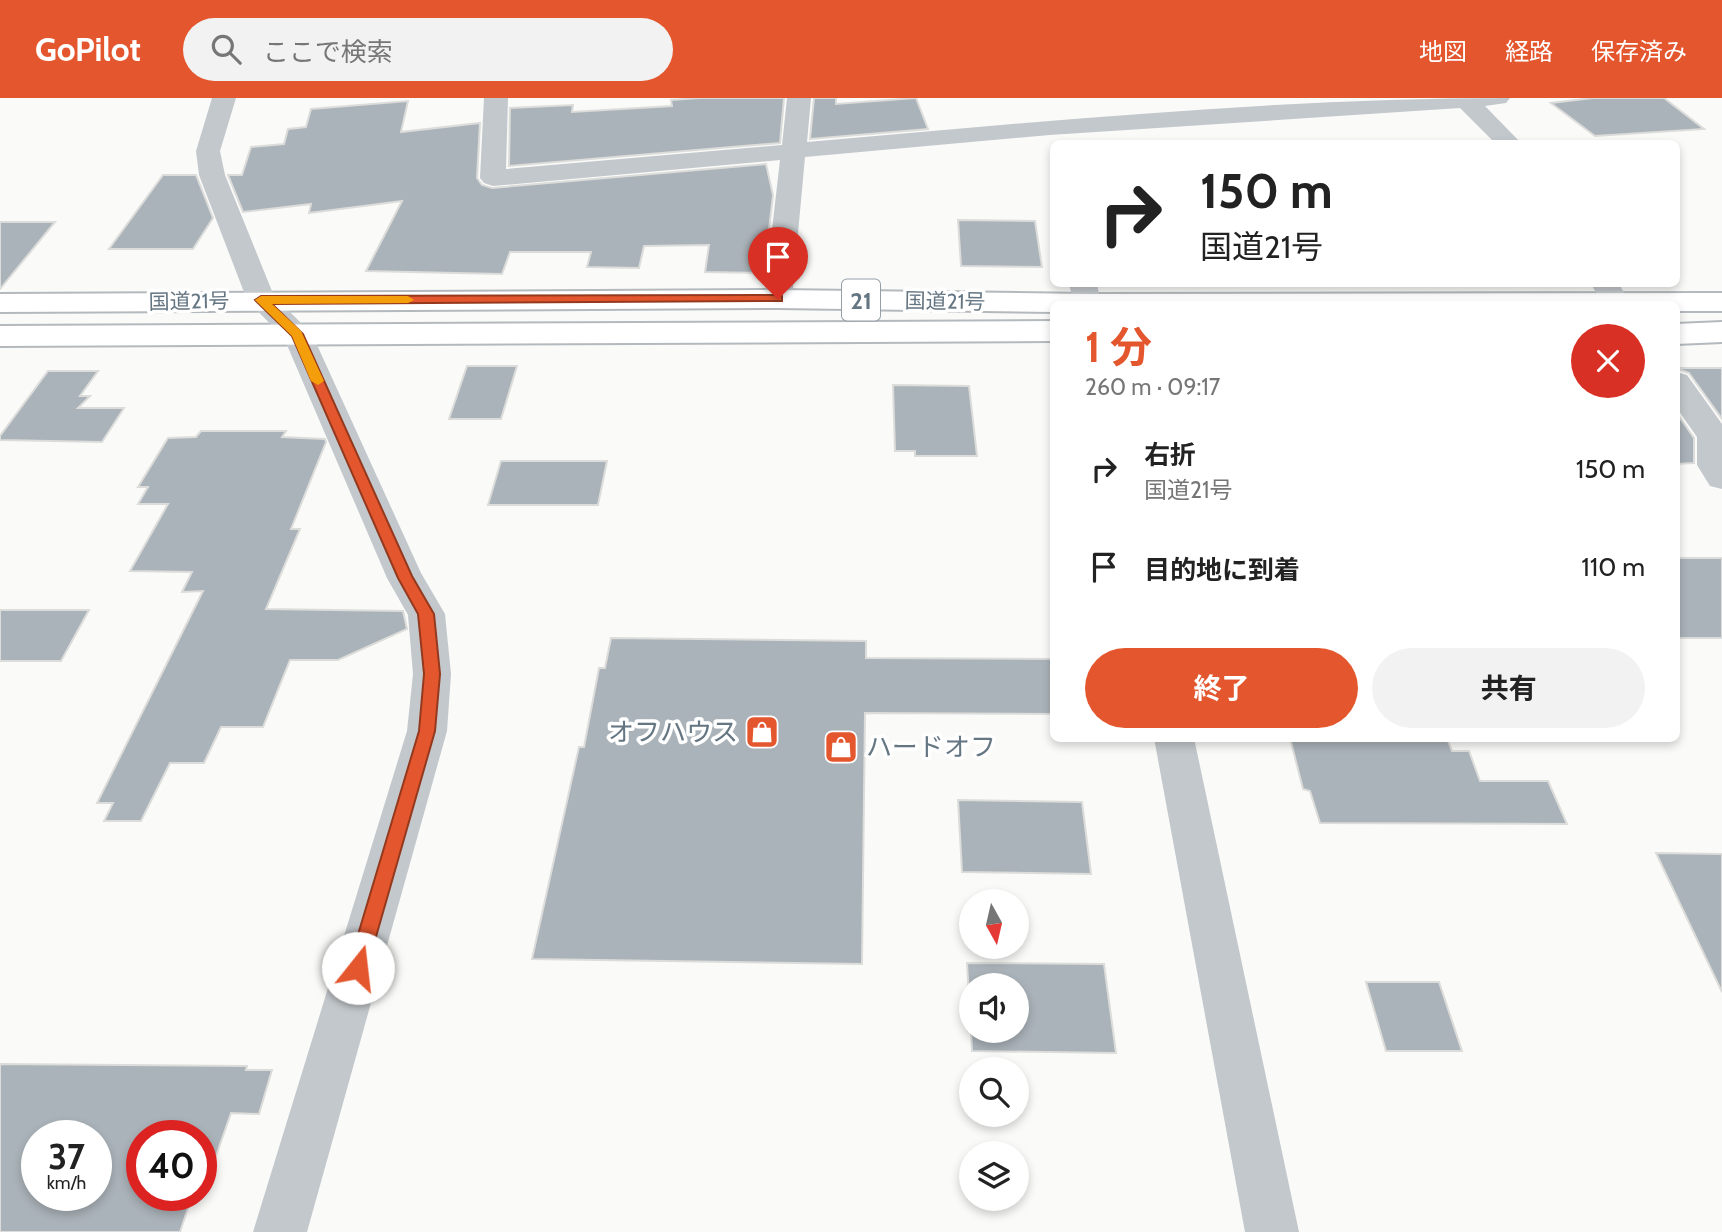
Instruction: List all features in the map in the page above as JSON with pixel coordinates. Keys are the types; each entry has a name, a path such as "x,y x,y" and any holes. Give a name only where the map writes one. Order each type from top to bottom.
{"highway":[{"name":"国道21号","path":"0,303 778,299 1085,293 1472,301"},
{"name":"国道21号","path":"1680,303 1722,302"},
{"name":"国道21号","path":"0,336 1050,331"},
{"path":"1680,334 1722,332"}],"street":[{"path":"224,98 208,151 212,175 261,300 297,334 405,578 426,614 432,674 427,731 281,1232"},
{"path":"496,98 493,178 1050,127 1498,98"},
{"path":"778,299 799,98"},
{"path":"1466,100 1506,140"},
{"path":"1680,388 1713,436 1714,465 1722,477"},
{"path":"1175,742 1272,1232"}],"building":[{"path":"784,98 780,143 509,166 510,108 573,105 572,112 672,106 671,100"},
{"path":"814,98 836,98 836,104 916,98 928,129 810,139"},
{"path":"1593,98 1664,98 1704,129 1595,136 1551,103"},
{"path":"408,101 401,132 480,123 477,178 482,185 492,188 766,164 773,195 764,273 705,272 709,245 644,246 639,268 587,267 591,252 510,252 502,274 366,271 402,201 309,213 311,204 243,212 228,175 242,175 251,147 284,144 288,129 306,127 311,109"},
{"path":"163,175 196,175 213,218 193,249 109,249"},
{"path":"958,220 1035,221 1042,267 961,266"},
{"path":"0,222 55,222 0,289"},
{"path":"467,366 517,366 501,419 449,419"},
{"path":"1680,368 1722,368 1722,419 1689,373"},
{"path":"48,371 98,371 80,396 90,396 78,408 124,408 102,442 0,440 0,436"},
{"path":"893,385 969,386 977,456 915,456 915,451 895,451"},
{"path":"1680,418 1694,438 1694,463 1680,464"},
{"path":"201,431 286,431 282,437 325,439 291,529 300,529 266,609 403,611 407,629 338,660 290,660 263,727 221,727 204,763 170,763 141,821 104,821 113,803 97,803 203,591 182,592 192,572 130,571 168,504 138,504 148,487 138,487 168,438 196,437"},
{"path":"501,461 607,461 598,505 488,505"},
{"path":"1680,558 1722,558 1722,638 1680,638"},
{"path":"0,610 89,610 61,661 0,661"},
{"path":"611,638 866,641 866,658 1050,659 1050,714 865,713 862,964 532,959 579,747 584,747 599,668 605,668"},
{"path":"1291,742 1449,742 1452,751 1469,751 1480,781 1548,781 1567,824 1320,823 1310,791 1303,789"},
{"path":"958,800 1082,802 1091,874 962,872"},
{"path":"1656,853 1722,854 1722,992"},
{"path":"967,963 1104,964 1116,1053 972,1051 972,1043 1029,1043 1029,973 968,973"},
{"path":"1366,982 1439,982 1462,1051 1386,1051"},
{"path":"0,1064 247,1066 246,1070 272,1070 259,1114 231,1113 217,1153 217,1120 126,1120 126,1211 187,1211 180,1232 0,1232"}],"slow traffic":[{"path":"318,381 297,334 261,300 408,300"}],"place":[{"name":"オフハウス","path":"762,732"},
{"name":"ハードオフ","path":"841,747"}],"route":[{"path":"358,968 427,731 432,674 426,614 405,578 297,334 261,300 778,299"}]}
